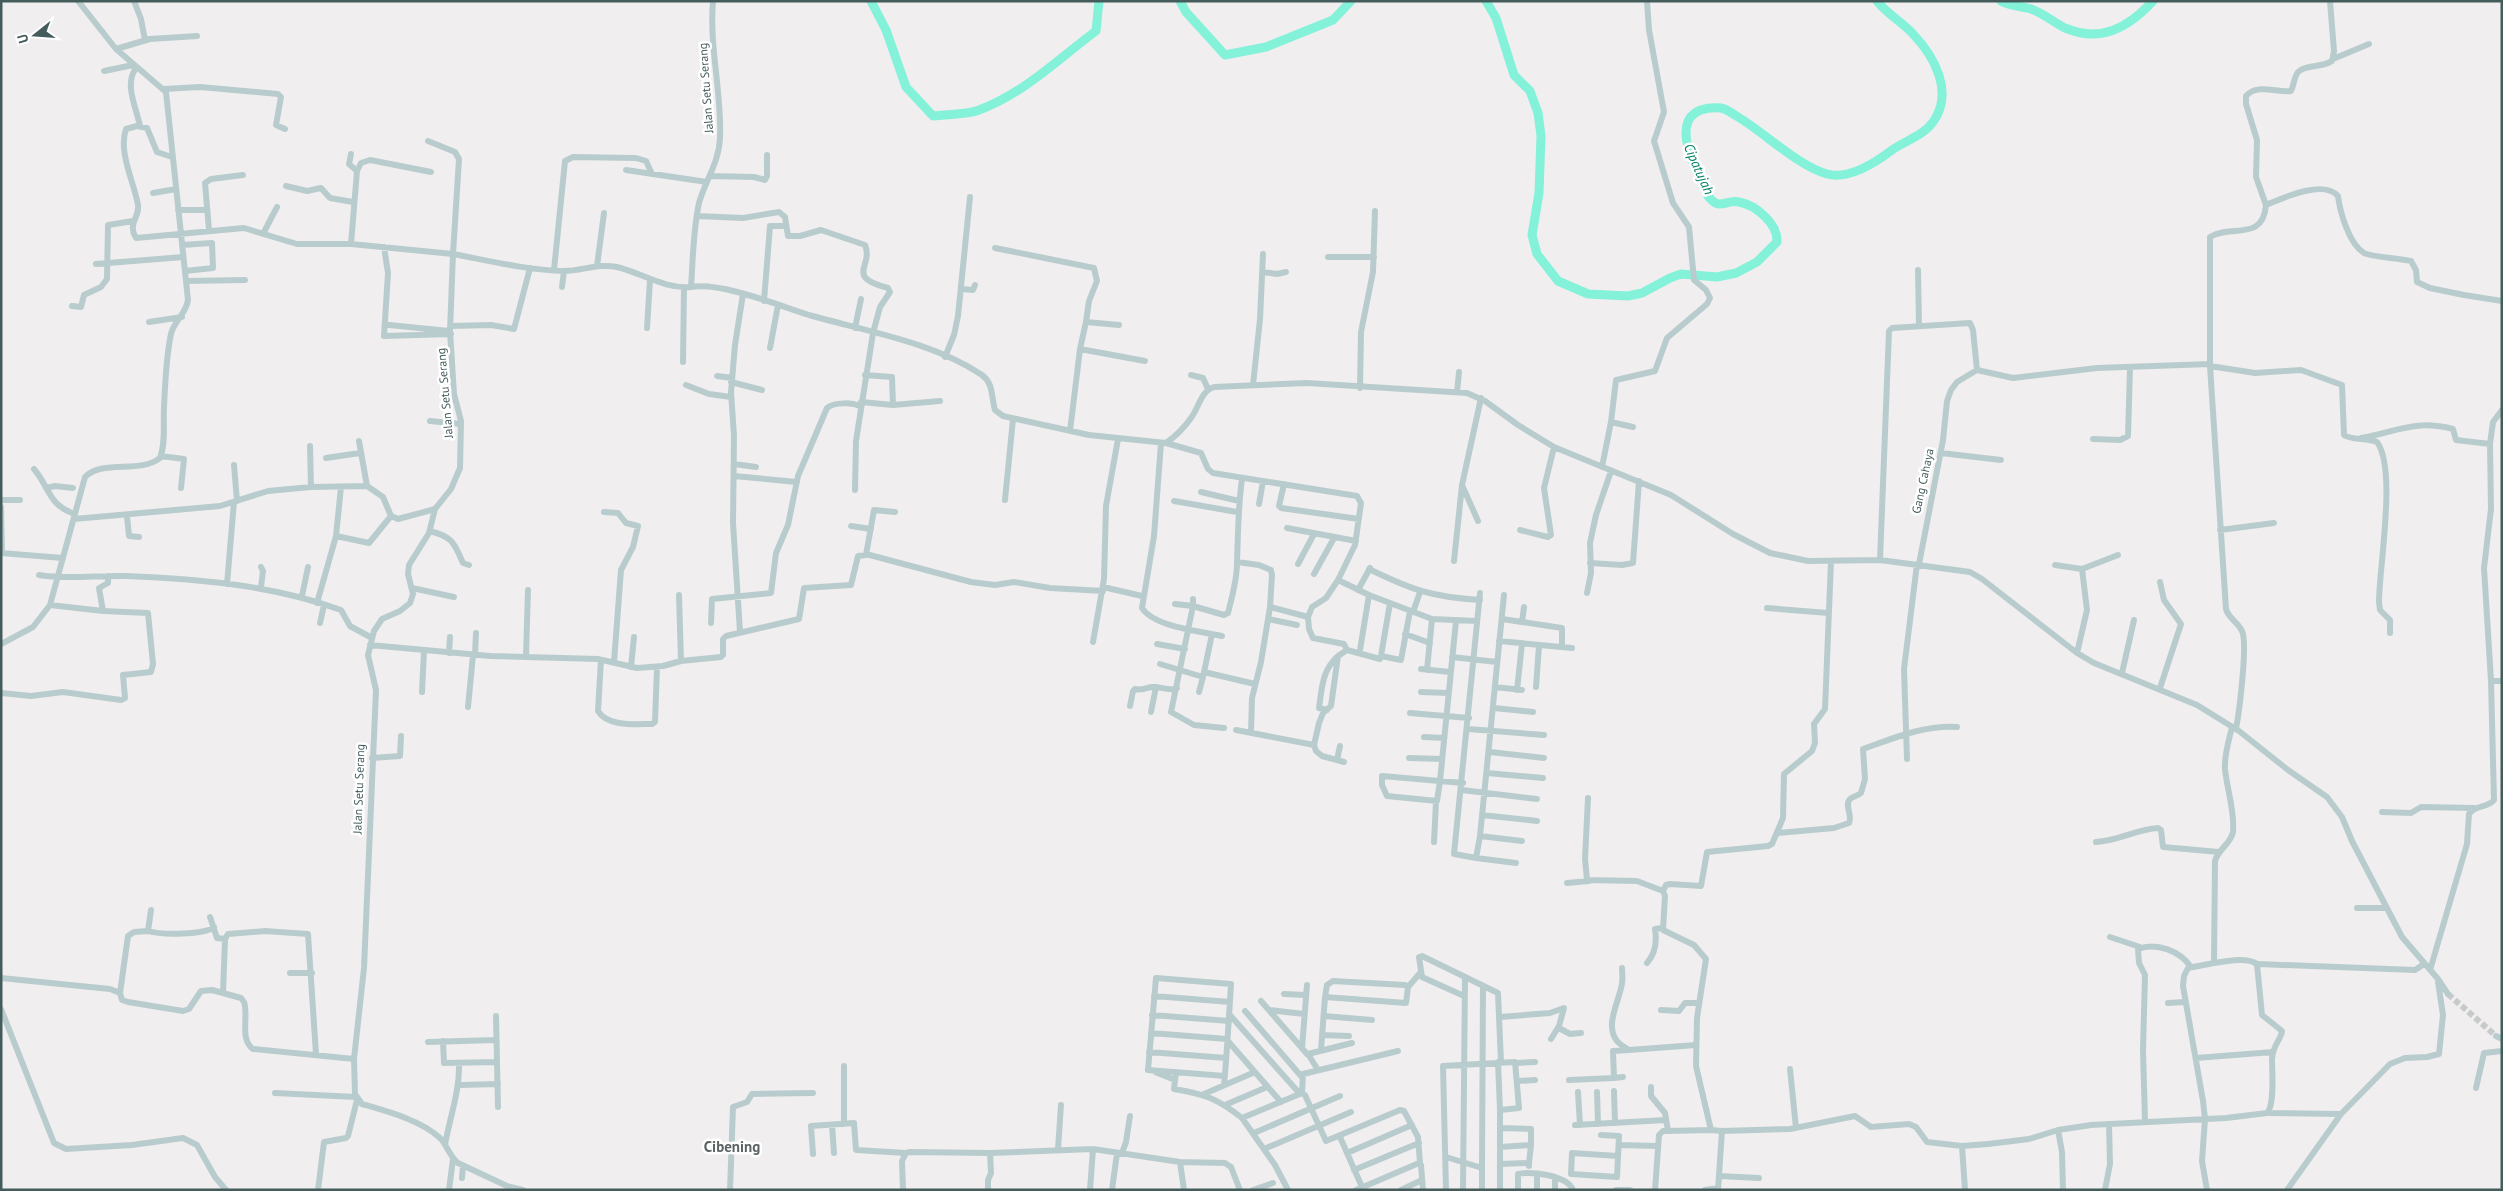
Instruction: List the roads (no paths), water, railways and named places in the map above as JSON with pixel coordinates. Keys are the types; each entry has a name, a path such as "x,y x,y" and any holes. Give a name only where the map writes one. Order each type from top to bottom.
{"street":[{"path":"1,644 33,627 50,605 80,488 88,474 111,468 146,464 156,461 161,456 171,334 187,309 188,300 172,157 168,102 164,89 135,67 116,49 91,21 78,1"},
{"path":"134,1 142,19 145,40"},
{"name":"Jalan Setu Serang","path":"683,362 687,287 697,216 716,164 720,140 713,1"},
{"path":"1602,467 1611,422 1616,380 1655,371 1668,338 1708,304 1710,298 1709,294 1694,280 1692,245 1688,227 1673,203 1654,140 1664,112 1651,44 1647,1"},
{"path":"2330,1 2333,59"},
{"path":"116,49 145,40 197,36"},
{"path":"2214,963 2216,861 2219,852 2230,841 2233,832 2230,793 2225,766 2240,701 2243,636 2240,628 2227,614 2226,608 2210,365 2209,240 2217,234 2256,226 2265,216 2266,205 2256,177 2257,140 2246,104 2246,96 2251,92 2261,89 2291,91 2297,74 2301,70 2324,65 2333,59 2369,44"},
{"path":"104,71 135,67"},
{"path":"135,67 131,76 130,86 140,126"},
{"path":"164,89 200,87 278,94 282,97 276,125 285,129"},
{"path":"172,157 157,152 149,130 140,126 128,127 124,135 126,159 139,207 133,221 136,238 244,228 264,232 297,244 351,244 384,247 453,254 530,268 564,271 597,266 618,268 650,280 743,294 778,306 903,341 945,357 982,376 992,387 996,411 1013,419 1118,439 1164,443 1201,453 1208,469 1213,473 1357,496 1361,502 1356,541 1338,580 1326,598 1312,607 1308,617 1309,629 1313,638 1344,644 1346,650"},
{"name":"Jalan Setu Serang","path":"412,588 408,574 409,565 430,531 435,509 451,489 458,474 461,424 460,411 454,394 451,330 453,254 459,159 455,152 428,141"},
{"path":"350,154 349,164 357,171"},
{"path":"626,170 709,179 765,180 767,176 767,156"},
{"path":"554,270 565,161 573,157 636,158 646,161 652,174"},
{"path":"351,244 357,171 361,163 370,160 431,172"},
{"path":"208,230 207,181 243,175"},
{"path":"286,186 307,191 321,188 330,198 354,202"},
{"path":"153,193 176,188"},
{"path":"2266,205 2310,190 2336,194 2341,216 2354,242 2364,254 2411,261 2416,270 2417,282 2430,288 2502,300"},
{"path":"945,357 954,335 962,289 970,197"},
{"path":"264,232 277,207"},
{"path":"178,210 207,210"},
{"path":"1360,388 1361,332 1371,285 1375,211"},
{"path":"697,216 743,218 779,212 784,214 787,234 791,236 821,230 865,245 867,253 863,270 865,277 872,284 888,288 890,292 880,307 872,333 856,441 855,490"},
{"path":"597,266 604,213"},
{"path":"72,306 81,307 84,295 105,284 108,263 107,226 133,221"},
{"path":"764,301 770,226 785,226"},
{"path":"182,245 212,243 212,268 185,271"},
{"path":"384,247 388,273 384,336 492,325 514,328 530,268"},
{"path":"995,248 1094,268 1097,281 1089,301 1080,349 1070,430"},
{"path":"1253,385 1263,254"},
{"path":"96,264 183,257"},
{"path":"1328,257 1374,257"},
{"path":"1918,270 1919,326"},
{"path":"562,287 564,271"},
{"path":"1262,272 1277,274 1286,272"},
{"path":"186,281 245,280"},
{"path":"647,328 650,280"},
{"path":"962,289 973,290 974,285"},
{"path":"740,632 733,523 734,464 731,380 743,294"},
{"path":"855,328 861,299"},
{"path":"770,348 778,306"},
{"path":"149,322 182,317"},
{"path":"1086,322 1119,325"},
{"path":"1880,560 1882,466 1887,416 1888,333 1892,328 1971,324 1977,370 2013,378 2072,370 2210,365 2255,373 2301,370 2340,384 2343,388 2344,434 2351,438 2361,438 2377,442 2383,458 2385,533 2379,602 2380,610 2390,620 2390,633"},
{"path":"389,325 451,330"},
{"path":"1080,349 1145,361"},
{"path":"2093,439 2120,440 2128,436 2130,368"},
{"name":"Gang Cahaya","path":"1907,759 1904,669 1918,564 1940,453 1947,401 1957,382 1977,370"},
{"path":"1457,392 1459,372"},
{"path":"865,374 892,377 893,406"},
{"path":"1191,375 1203,378 1208,389"},
{"path":"717,376 762,390"},
{"path":"1222,636 1165,623 1148,615 1142,608 1142,596 1151,564 1164,443 1186,425 1208,389 1223,386 1307,383 1360,388 1457,392 1481,398 1554,447 1671,496 1765,551 1794,559 1831,561 1880,560 1918,564 1976,574 2077,653 2094,663 2189,701 2234,728 2331,800 2342,817 2352,841 2404,941 2438,979 2448,994"},
{"path":"686,385 708,394 732,397"},
{"path":"1454,561 1462,485 1481,398"},
{"path":"711,623 710,600 772,592 776,553 788,525 797,482 826,408 831,404 893,406 940,402"},
{"path":"2382,812 2410,813 2424,807 2475,808 2491,803 2494,800 2491,681 2484,551 2491,509 2490,444 2493,422 2502,410"},
{"path":"1005,500 1013,419"},
{"path":"430,421 461,424"},
{"path":"1611,422 1633,427"},
{"path":"2361,438 2400,427 2438,425 2454,429 2456,440 2490,444"},
{"path":"1093,642 1103,589 1106,506 1118,439"},
{"path":"358,441 367,486"},
{"path":"310,446 311,487"},
{"path":"1520,530 1548,537 1551,535 1544,488 1554,447"},
{"path":"326,458 360,453"},
{"path":"1940,453 2002,460"},
{"path":"161,456 184,459 181,488"},
{"path":"734,464 756,467"},
{"path":"227,584 236,501 234,466"},
{"path":"34,469 57,506 74,516 127,516 205,508 268,491 311,487 367,486 383,497 391,516 398,519 435,509"},
{"path":"1587,593 1592,532 1611,471"},
{"path":"734,476 797,482"},
{"path":"1175,604 1193,606 1223,615 1228,614 1237,562 1239,522 1237,512 1242,479"},
{"path":"1259,504 1263,481"},
{"path":"1590,563 1622,565 1633,563 1639,481"},
{"path":"1284,484 1280,508 1359,519"},
{"path":"1462,485 1478,520"},
{"path":"46,488 55,486 73,488"},
{"path":"320,623 320,604 336,536 341,487"},
{"path":"1201,492 1239,501"},
{"path":"1,500 20,500"},
{"path":"1174,501 1237,512"},
{"path":"1,507 2,553 63,558"},
{"path":"866,554 874,510 895,512"},
{"path":"604,512 618,513 626,523 638,526 634,547 620,570 614,662"},
{"path":"127,516 129,536 139,537"},
{"path":"336,536 370,543 391,516"},
{"path":"2220,530 2274,522"},
{"path":"852,526 871,529"},
{"path":"1287,528 1356,541"},
{"path":"430,531 448,537 459,552 463,563 469,566"},
{"path":"1298,564 1314,534"},
{"path":"1314,574 1334,538"},
{"path":"39,574 57,578 108,576 172,578 261,588 302,596 341,610 350,626 371,642 424,651 474,655 601,660 631,667 656,667 681,660 721,658 723,655 724,638 740,632 797,620 801,614 803,589 851,585 858,556 866,554 971,582 995,585 1014,582 1050,588 1103,589 1142,596"},
{"path":"2055,564 2082,569 2118,555"},
{"path":"1662,928 1665,896 1663,891 1666,885 1702,886 1707,852 1769,846 1777,833 1784,813 1784,774 1813,750 1814,724 1825,709 1831,561"},
{"path":"1237,562 1259,565 1271,570 1270,607 1252,698 1250,732"},
{"path":"302,596 308,567"},
{"path":"261,568 263,571 261,588"},
{"path":"1358,590 1370,568 1420,592 1446,598 1480,596 1454,854 1516,863"},
{"path":"2077,653 2087,610 2087,595 2082,569"},
{"path":"103,611 99,588 108,583 108,576"},
{"path":"1338,580 1369,595 1432,619 1477,621"},
{"path":"2160,582 2164,600 2181,622 2160,688"},
{"path":"371,642 379,622 410,603 413,596 412,588 454,597"},
{"path":"526,656 528,590"},
{"path":"1390,603 1381,656 1400,660 1411,611 1420,592"},
{"path":"679,595 681,660"},
{"path":"1360,650 1369,595"},
{"path":"1476,858 1490,752 1504,595"},
{"path":"1193,599 1172,714 1194,725 1224,728"},
{"path":"1,693 31,696 63,692 124,700 123,676 145,674 152,668 149,615 146,612 103,611 50,605"},
{"path":"1270,607 1308,617"},
{"path":"1522,622 1524,607"},
{"path":"1767,608 1828,613"},
{"path":"1268,619 1297,625"},
{"path":"1432,619 1430,643 1424,669 1450,672"},
{"path":"1502,619 1562,628 1562,647"},
{"path":"2122,673 2134,620"},
{"path":"1434,842 1436,802 1440,781 1456,621"},
{"path":"468,707 476,633"},
{"path":"1199,692 1212,634"},
{"path":"1406,634 1430,643"},
{"path":"631,667 634,637"},
{"path":"449,653 450,638"},
{"path":"1499,641 1572,648"},
{"name":"Jalan Setu Serang","path":"318,1190 324,1142 348,1136 356,1099 354,1059 364,968 376,690 368,655 371,642"},
{"path":"1157,644 1185,649"},
{"path":"1495,688 1520,690 1522,644"},
{"path":"1536,687 1539,646"},
{"path":"1327,710 1319,708 1324,675 1328,666 1346,650"},
{"path":"1346,650 1380,659"},
{"path":"422,692 424,651"},
{"path":"1338,656 1331,706 1323,713 1314,745 1319,755 1341,761 1340,746"},
{"path":"1452,657 1497,662"},
{"path":"601,660 598,711 604,718 623,724 652,724 655,722 656,667"},
{"path":"1160,664 1180,670 1255,684"},
{"path":"1324,675 1335,676"},
{"path":"2491,681 2502,681"},
{"path":"1130,706 1135,689 1141,690 1156,687 1169,690 1177,688"},
{"path":"1150,712 1156,687"},
{"path":"1322,687 1334,689"},
{"path":"1421,692 1448,693"},
{"path":"1494,708 1533,712"},
{"path":"1410,713 1469,718"},
{"path":"1777,833 1834,828 1849,823 1851,817 1848,803 1861,793 1865,779 1862,750 1907,732 1941,727 1957,727"},
{"path":"1468,729 1492,729 1544,735"},
{"path":"1236,730 1314,745"},
{"path":"372,758 400,756 401,736"},
{"path":"1424,737 1444,738"},
{"path":"1490,752 1544,758"},
{"path":"1409,758 1442,759"},
{"path":"1487,773 1543,778"},
{"path":"1436,802 1387,796 1382,784 1382,776 1440,781 1484,794 1537,799"},
{"path":"1588,798 1585,859 1586,879 1589,881"},
{"path":"2430,970 2464,854 2468,814 2475,808"},
{"path":"1482,815 1536,821"},
{"path":"2096,842 2109,842 2158,828 2161,830 2163,846 2219,852"},
{"path":"1480,836 1522,841"},
{"path":"1568,884 1589,881 1637,881 1663,891"},
{"path":"2357,908 2387,908"},
{"path":"148,931 151,910"},
{"path":"210,917 217,938 225,939"},
{"path":"214,927 210,931 148,931 132,933 128,936 120,992 122,1000 183,1012 189,1009 201,991 207,989 223,993 241,998 244,1002 246,1038 248,1044 253,1049 354,1059"},
{"path":"1647,963 1652,958 1654,950 1655,928 1662,928 1694,945 1704,955 1706,964 1699,1003 1696,1045 1699,1083 1711,1130"},
{"path":"223,993 225,939 230,934 250,932 308,934 316,1054"},
{"path":"2110,937 2140,947 2158,947 2176,952 2191,967"},
{"path":"2140,947 2138,949 2138,962 2145,975 2143,1050 2145,1121"},
{"path":"1464,996 1424,978 1420,973 1418,959 1422,956 1499,994 1500,1190"},
{"path":"2207,1190 2202,1161 2205,1119 2196,1058 2184,1002 2184,976 2191,967 2214,963 2252,961 2258,964 2415,970 2424,964"},
{"path":"2258,964 2262,1015 2282,1032 2274,1044 2272,1100 2268,1112"},
{"path":"1622,968 1622,985 1616,1001 1613,1026 1616,1040 1629,1050"},
{"path":"290,973 312,973"},
{"path":"1325,997 1404,1004 1408,987 1420,973"},
{"path":"1463,1190 1465,977"},
{"path":"1,978 110,989 120,992"},
{"path":"1148,1070 1156,978 1231,984 1224,1085"},
{"path":"2287,1190 2342,1114 2393,1062 2404,1058 2428,1057 2439,1054 2443,1015 2438,979"},
{"path":"1321,1050 1327,985 1333,981 1405,985 1408,987"},
{"path":"1302,1048 1307,984"},
{"path":"1482,1190 1481,1064 1483,986"},
{"path":"1284,994 1306,995"},
{"path":"1154,996 1230,1002"},
{"path":"1261,1001 1308,1054 1318,1070"},
{"path":"2168,1003 2184,1002"},
{"path":"1661,1010 1679,1011 1685,1003 1699,1003"},
{"path":"1500,1017 1550,1013 1564,1008 1559,1028 1551,1039"},
{"path":"1,1009 54,1142 59,1147 66,1149 132,1145 183,1138 197,1145 215,1177 226,1190"},
{"path":"1269,1010 1304,1014"},
{"path":"1246,1012 1301,1087 1326,1142 1402,1110 1412,1125 1418,1143 1424,1190"},
{"path":"1152,1015 1229,1017 1301,1087"},
{"path":"496,1016 498,1107"},
{"path":"1324,1016 1372,1020"},
{"path":"1559,1028 1570,1034 1581,1033"},
{"path":"1287,1031 1303,1032"},
{"path":"1151,1033 1227,1040 1281,1102"},
{"path":"1322,1035 1349,1036"},
{"path":"428,1042 496,1040"},
{"path":"443,1042 444,1063 497,1062"},
{"path":"1308,1054 1352,1043"},
{"path":"1614,1078 1613,1051 1696,1045"},
{"path":"1242,1118 1281,1102 1301,1087 1302,1074 1398,1051"},
{"path":"2476,1088 2484,1053 2502,1051"},
{"path":"1149,1052 1226,1058"},
{"path":"2196,1058 2273,1052"},
{"path":"1446,1190 1443,1067 1446,1064 1535,1062"},
{"path":"445,1144 451,1113 460,1085 459,1063"},
{"path":"1500,1110 1518,1109 1516,1063"},
{"path":"844,1066 844,1124"},
{"path":"1790,1069 1792,1114 1796,1128"},
{"path":"1148,1070 1225,1076"},
{"path":"1148,1070 1175,1080"},
{"path":"1176,1072 1174,1089 1204,1094 1225,1105 1242,1118 1254,1133 1288,1190"},
{"path":"1204,1094 1255,1072"},
{"path":"1569,1080 1624,1078"},
{"path":"1518,1081 1535,1080"},
{"path":"460,1085 498,1084"},
{"path":"1225,1105 1267,1086"},
{"path":"1651,1087 1651,1096 1663,1109 1668,1131"},
{"path":"1614,1091 1615,1123"},
{"path":"1578,1092 1577,1125 1666,1120"},
{"path":"1597,1092 1598,1124"},
{"path":"275,1093 356,1099 362,1104 425,1126 445,1144 453,1159 463,1166 507,1186 523,1190"},
{"path":"730,1190 733,1107 747,1102 752,1094 813,1093"},
{"path":"1254,1133 1340,1096"},
{"path":"1058,1149 1061,1105"},
{"path":"1264,1149 1351,1112"},
{"path":"1654,1190 1657,1146 1659,1135 1663,1131 1796,1128 1855,1116 1871,1127 1909,1124 1920,1131 1927,1142 1962,1146 2012,1142 2058,1130 2109,1124 2205,1119 2268,1112 2342,1114"},
{"path":"1112,1190 1120,1153 1128,1135 1130,1116"},
{"path":"813,1154 811,1126 854,1123 856,1150 906,1154 916,1151 990,1153 1093,1149 1180,1162 1220,1162 1228,1164 1240,1190"},
{"path":"2105,1190 2110,1155 2109,1124"},
{"path":"832,1125 834,1153"},
{"path":"1347,1152 1412,1125"},
{"path":"1500,1128 1531,1129 1529,1172"},
{"path":"2058,1130 2062,1152 2063,1190"},
{"path":"1704,1190 1718,1189 1722,1131"},
{"path":"1602,1135 1619,1136 1618,1156 1616,1177 1571,1174 1572,1152 1618,1156"},
{"path":"1340,1137 1354,1170 1359,1188 1420,1163"},
{"path":"1354,1170 1418,1143"},
{"path":"1500,1147 1531,1145"},
{"path":"1618,1145 1657,1146"},
{"path":"1962,1146 1965,1190"},
{"path":"1090,1190 1093,1149"},
{"path":"988,1190 988,1180 991,1173 990,1153"},
{"path":"903,1190 902,1161 906,1154"},
{"path":"1446,1157 1482,1168"},
{"path":"449,1190 453,1159"},
{"path":"1180,1162 1184,1190"},
{"path":"1500,1164 1529,1164"},
{"path":"462,1178 463,1166"},
{"path":"1518,1190 1518,1174 1529,1172 1555,1178 1570,1184 1572,1190"},
{"path":"1537,1175 1537,1190"},
{"path":"1719,1176 1759,1178"},
{"path":"1555,1178 1555,1190"},
{"path":"1401,1190 1422,1180"},
{"path":"1253,1190 1273,1184"},
{"path":"1616,1190 1630,1190"}],"waterway":[{"path":"871,1 886,30 906,87 933,116 974,112 1010,95 1040,75 1096,31 1099,1"},
{"path":"1180,1 1186,12 1225,55 1266,47 1333,20 1351,1"},
{"name":"Cipatujah","path":"1486,1 1496,18 1514,75 1530,91 1538,113 1541,136 1539,193 1532,235 1537,254 1558,281 1588,294 1628,296 1642,293 1681,274 1717,277 1736,273 1757,262 1777,242 1770,222 1759,211 1739,202 1716,203 1708,196 1694,165 1687,141 1686,130 1689,120 1698,111 1712,108 1725,109 1805,164 1816,170 1835,175 1844,175 1870,165 1929,127 1939,111 1942,99 1942,87 1935,64 1913,34 1877,1"},
{"name":"Cipatujah","path":"2001,1 2035,11 2065,28 2090,34 2102,33 2124,25 2144,11 2153,1"}],"tunnel":[{"path":"2448,994 2496,1036"}],"district":[{"name":"Cibening","path":"732,1147"}]}
